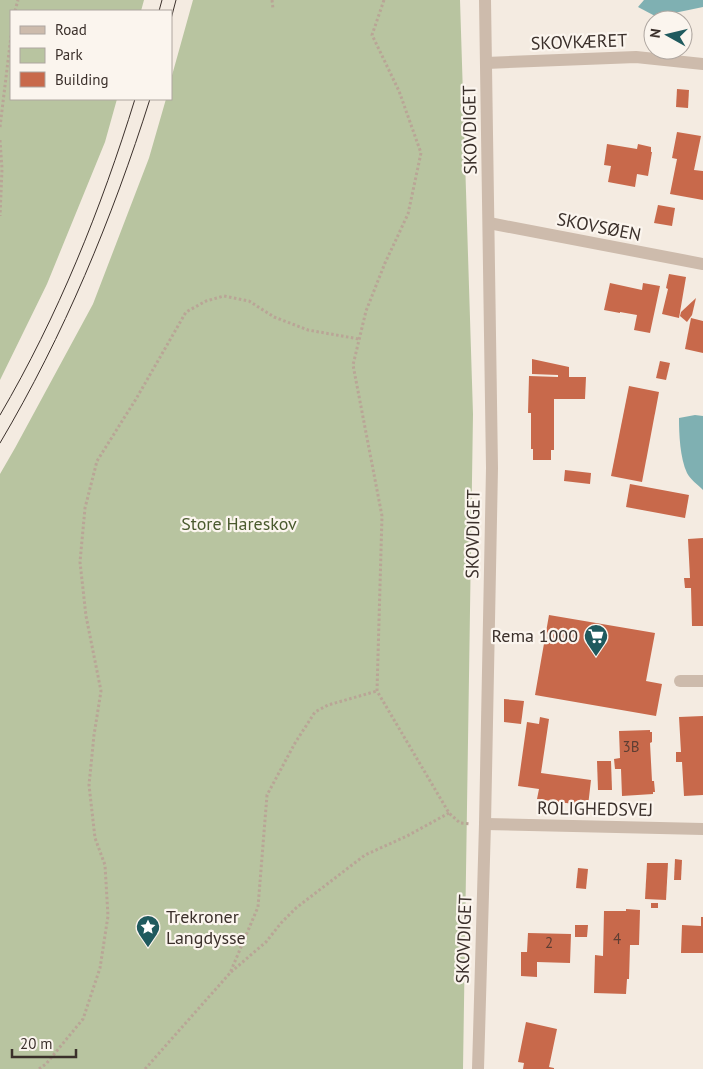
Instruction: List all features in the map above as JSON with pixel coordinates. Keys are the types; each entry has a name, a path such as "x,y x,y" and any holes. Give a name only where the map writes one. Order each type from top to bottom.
{"street":[{"name":"SKOVDIGET","path":"478,1069 492,468 485,0"},
{"name":"SKOVKÆRET","path":"486,63 636,57 703,64"},
{"name":"SKOVSØEN","path":"489,223 703,264"},
{"path":"680,681 703,681"},
{"name":"ROLIGHEDSVEJ","path":"485,824 703,830"}],"path":[{"path":"272,0 273,9"},
{"path":"384,0 372,35 399,91 422,153 408,214 385,263 366,311 353,365 382,516 377,691 448,813 460,823 485,824"},
{"path":"0,127 10,44"},
{"path":"0,140 2,169 0,216"},
{"path":"39,1069 46,1064 83,1019 100,968 108,916 104,865 95,838 89,785 101,691 86,616 80,562 85,508 98,461 186,312 206,301 224,296 249,301 274,317 308,330 359,339"},
{"path":"230,973 258,907 267,795 295,743 315,712 328,705 377,691"},
{"path":"145,1069 230,973 266,942 296,908 365,855 407,836 448,813"}],"green space":[{"path":"0,0 144,0 141,10 10,10 10,100 117,100 105,142 47,284 0,380"},
{"name":"Store Hareskov","path":"193,0 460,0 473,414 463,1069 0,1069 0,474 93,304 149,158 166,100 172,100 172,75"}],"water":[{"path":"644,0 703,0 703,7 689,10 644,10 638,7"},
{"path":"695,415 703,416 703,490 687,473 680,446 679,418"}],"building":[{"path":"677,89 689,90 688,108 676,107"},
{"path":"677,132 701,136 694,170 703,171 703,200 670,194 677,159 672,158"},
{"path":"607,144 637,149 638,144 651,147 652,152 648,176 637,174 635,187 608,182 611,166 604,165"},
{"path":"658,205 675,208 672,226 654,223"},
{"path":"669,274 686,277 679,318 662,314 668,289 666,288"},
{"path":"610,283 642,290 643,283 660,286 650,333 634,330 637,315 604,310"},
{"path":"696,298 692,315 687,322 680,316 681,312"},
{"path":"691,318 703,321 703,353 685,349"},
{"path":"532,359 569,367 569,377 586,377 585,399 554,399 554,450 551,450 551,460 533,460 533,449 531,449 531,413 528,413 529,376 558,377 558,375 532,374"},
{"path":"660,361 670,363 666,380 656,378"},
{"path":"629,386 659,392 642,482 611,476"},
{"path":"565,470 591,473 590,484 564,481"},
{"path":"630,484 689,495 685,518 626,507"},
{"path":"703,538 703,626 692,626 691,588 685,588 684,578 690,578 688,539"},
{"name":"Rema 1000","path":"549,615 655,633 646,681 662,684 656,716 535,695"},
{"path":"504,699 524,701 521,724 504,722"},
{"path":"703,716 703,795 684,796 682,762 676,762 676,752 681,752 679,717"},
{"path":"540,717 549,719 541,773 591,780 588,806 537,799 539,789 518,786 527,722 539,724"},
{"path":"650,730 652,732 652,742 650,743 652,781 654,781 655,792 653,794 622,796 621,769 615,769 614,759 620,758 619,731"},
{"path":"597,761 611,761 612,790 598,790"},
{"path":"675,859 682,860 681,880 674,880"},
{"path":"647,863 668,863 666,900 645,899"},
{"path":"578,868 588,869 586,889 576,888"},
{"path":"651,903 658,903 658,908 651,908"},
{"path":"626,909 640,910 639,945 630,945 629,979 627,979 626,994 594,993 595,955 603,956 604,911 626,911"},
{"path":"701,917 703,917 703,953 681,953 682,925 701,926"},
{"path":"575,925 588,925 587,937 575,937"},
{"path":"528,933 571,934 570,963 537,962 537,977 521,976 521,952 527,952"},
{"path":"526,1022 557,1029 549,1067 554,1069 523,1069 524,1063 518,1062"}],"tram line":[{"path":"159,10 162,0"},
{"path":"172,15 176,0"},
{"path":"0,415 21,378 59,301 93,221 135,100"},
{"path":"0,443 45,361 85,276 120,188 150,100"}],"place":[{"name":"Rema 1000","path":"596,657"},
{"name":"Trekroner Langdysse","path":"148,948"}]}
